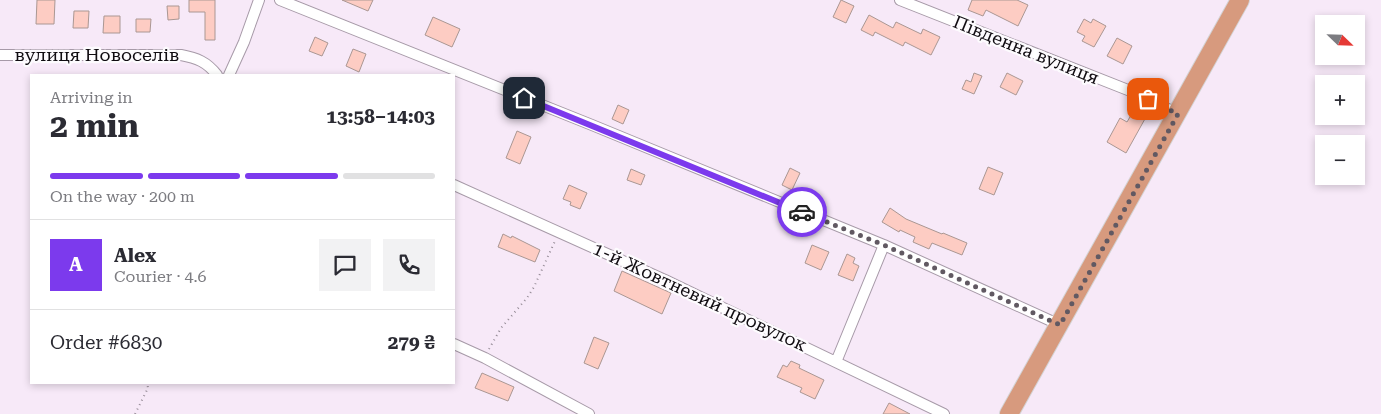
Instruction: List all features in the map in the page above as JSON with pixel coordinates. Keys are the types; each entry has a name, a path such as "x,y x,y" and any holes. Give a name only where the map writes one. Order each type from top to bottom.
{"highway":[{"path":"1009,414 1240,0"}],"street":[{"path":"229,74 244,42 259,0"},
{"path":"280,0 884,245 1060,325"},
{"name":"Південна вулиця","path":"900,0 1133,92 1178,114"},
{"name":"вулиця Новоселів","path":"0,55 181,55 201,60 215,74"},
{"name":"1-й Жовтневий провулок","path":"455,185 559,231 944,414"},
{"path":"836,362 884,245"},
{"path":"455,344 485,358 589,414"}],"path":[{"path":"485,358 500,328 527,298 534,287 559,231"},
{"path":"134,414 148,388 147,384"}],"building":[{"path":"37,0 55,0 54,24 36,24"},
{"path":"189,0 215,0 215,40 205,40 205,12 189,12"},
{"path":"342,0 373,0 368,11"},
{"path":"841,0 854,6 846,23 833,17"},
{"path":"972,0 1017,0 1028,5 1018,26 986,10 983,16 968,10"},
{"path":"167,6 179,6 179,19 168,20"},
{"path":"74,11 89,11 88,28 73,28"},
{"path":"869,15 893,28 896,22 921,34 923,29 940,37 931,55 905,42 903,46 875,32 873,36 861,30"},
{"path":"104,16 120,16 120,33 103,33"},
{"path":"433,17 460,29 452,47 425,35"},
{"path":"136,19 151,19 150,32 136,32"},
{"path":"1084,19 1091,23 1093,19 1106,26 1094,47 1082,41 1085,36 1077,32"},
{"path":"315,37 328,43 322,56 309,51"},
{"path":"1117,38 1132,46 1123,64 1107,56"},
{"path":"353,49 366,54 359,72 346,66"},
{"path":"974,73 982,76 974,94 962,89 966,80 971,82"},
{"path":"1007,73 1023,81 1016,95 1000,87"},
{"path":"618,105 629,110 623,124 612,119"},
{"path":"1134,110 1146,117 1126,153 1107,142 1120,118 1127,122"},
{"path":"517,131 531,137 520,164 506,158"},
{"path":"988,167 1003,173 994,195 979,189"},
{"path":"790,168 800,173 792,190 782,185"},
{"path":"631,169 645,175 641,185 627,180"},
{"path":"569,185 587,193 580,209 570,205 571,202 563,199"},
{"path":"890,208 906,219 967,243 962,255 932,243 929,249 913,242 915,237 900,230 899,232 882,222"},
{"path":"503,234 511,238 512,236 540,250 535,262 498,247"},
{"path":"812,245 829,252 821,270 805,263"},
{"path":"847,254 855,258 853,263 859,266 853,281 838,275"},
{"path":"622,271 671,293 662,314 614,291"},
{"path":"594,337 609,343 598,369 584,363"},
{"path":"791,361 800,365 799,368 824,380 815,399 800,392 802,388 777,377 783,365 787,367"},
{"path":"482,373 514,387 508,401 475,388"},
{"path":"889,403 910,414 883,414"}],"way so far":[{"path":"802,212 884,245 1060,325 1178,114 1148,99"}],"route":[{"path":"524,98 802,212"}]}
